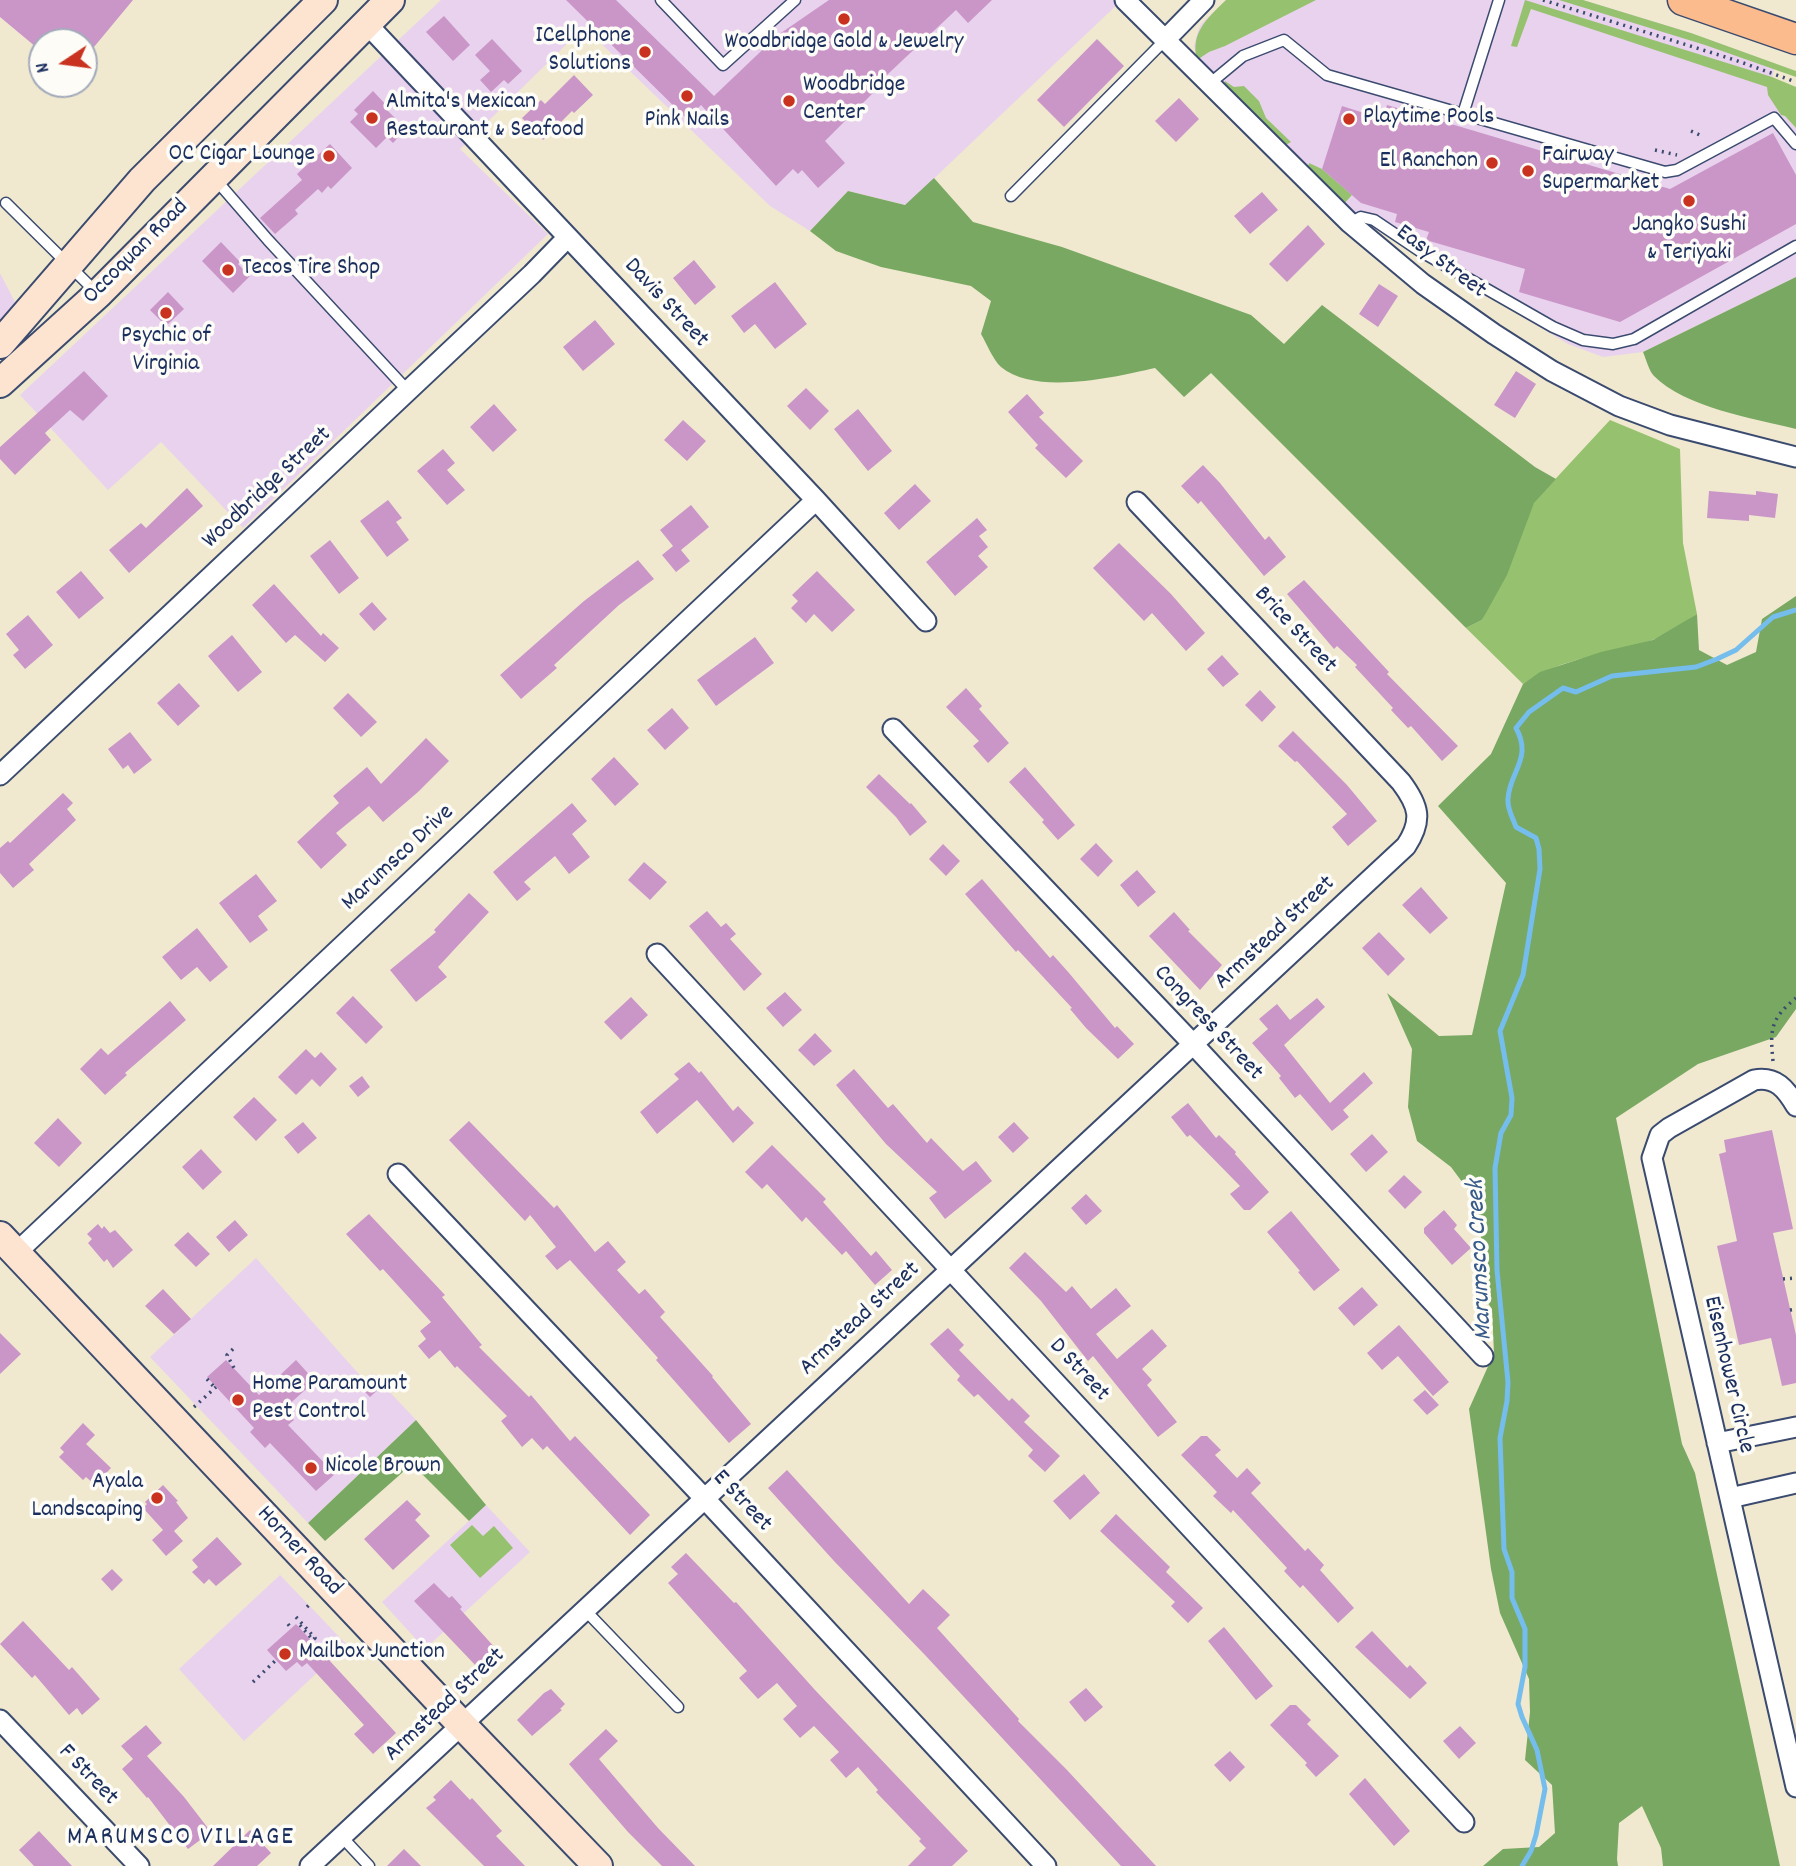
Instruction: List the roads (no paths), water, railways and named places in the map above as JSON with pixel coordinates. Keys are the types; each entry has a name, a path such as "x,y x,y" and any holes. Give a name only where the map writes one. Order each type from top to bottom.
{"main road":[{"name":"Occoquan Road","path":"1,341 142,180 323,0"},
{"name":"Occoquan Road","path":"0,383 98,294 390,0"},
{"path":"1683,0 1796,39"},
{"name":"Horner Road","path":"8,1245 598,1866"}],"street":[{"name":"Easy Street","path":"1125,0 1350,223 1423,284 1494,334 1552,371 1605,399 1670,425 1796,457"},
{"path":"1164,41 1204,0"},
{"name":"Davis Street","path":"366,23 816,500 926,621"},
{"name":"Woodbridge Street","path":"0,775 532,274 568,237"},
{"name":"Marumsco Drive","path":"8,1245 816,500"},
{"name":"Brice Street","path":"1137,502 1349,726 1412,797"},
{"name":"Congress Street","path":"893,729 1193,1044 1483,1356"},
{"name":"Armstead Street","path":"310,1866 1406,846 1414,834 1417,821 1412,797"},
{"name":"D Street","path":"657,954 1464,1822"},
{"name":"Eisenhower Circle","path":"1796,1106 1782,1086 1774,1081 1754,1080 1669,1128 1660,1135 1652,1158 1796,1787"},
{"name":"E Street","path":"398,1174 1046,1866"},
{"path":"1717,1443 1796,1427"},
{"path":"1730,1498 1796,1483"},
{"name":"F Street","path":"0,1720 139,1866"}],"lane":[{"path":"661,0 723,65 795,0"},
{"path":"1463,114 1499,0"},
{"path":"1208,85 1243,56 1284,40 1327,75 1667,173 1774,118 1796,144"},
{"path":"1011,196 1164,41"},
{"path":"213,177 408,391"},
{"path":"6,202 98,294"},
{"path":"1350,223 1361,217 1374,220 1420,251 1553,327 1600,344 1634,339 1796,246"},
{"path":"585,1610 678,1707"},
{"path":"341,1837 369,1866"}],"waterway":[{"name":"Marumsco Creek","path":"1522,1866 1536,1835 1545,1789 1537,1750 1518,1704 1525,1667 1525,1629 1512,1598 1512,1572 1504,1549 1500,1438 1508,1382 1497,1270 1495,1168 1501,1133 1511,1115 1512,1098 1500,1031 1523,975 1540,869 1536,838 1516,827 1508,806 1509,789 1519,765 1522,748 1516,728 1529,712 1563,688 1576,692 1612,676 1696,667 1736,650 1773,617 1796,610"}],"place":[{"name":"Woodbridge Gold & Jewelry","path":"844,19"},
{"name":"ICellphone Solutions","path":"645,52"},
{"name":"Pink Nails","path":"687,96"},
{"name":"Woodbridge Center","path":"789,101"},
{"name":"Almita's Mexican Restaurant & Seafood","path":"372,118"},
{"name":"Playtime Pools","path":"1349,119"},
{"name":"OC Cigar Lounge","path":"329,156"},
{"name":"El Ranchon","path":"1492,163"},
{"name":"Fairway Supermarket","path":"1528,171"},
{"name":"Jangko Sushi & Teriyaki","path":"1689,201"},
{"name":"Tecos Tire Shop","path":"228,270"},
{"name":"Psychic of Virginia","path":"166,313"},
{"name":"Home Paramount Pest Control","path":"238,1400"},
{"name":"Nicole Brown","path":"311,1468"},
{"name":"Ayala Landscaping","path":"157,1498"},
{"name":"Mailbox Junction","path":"285,1654"}],"district":[{"name":"MARUMSCO VILLAGE","path":"181,1839"}]}
